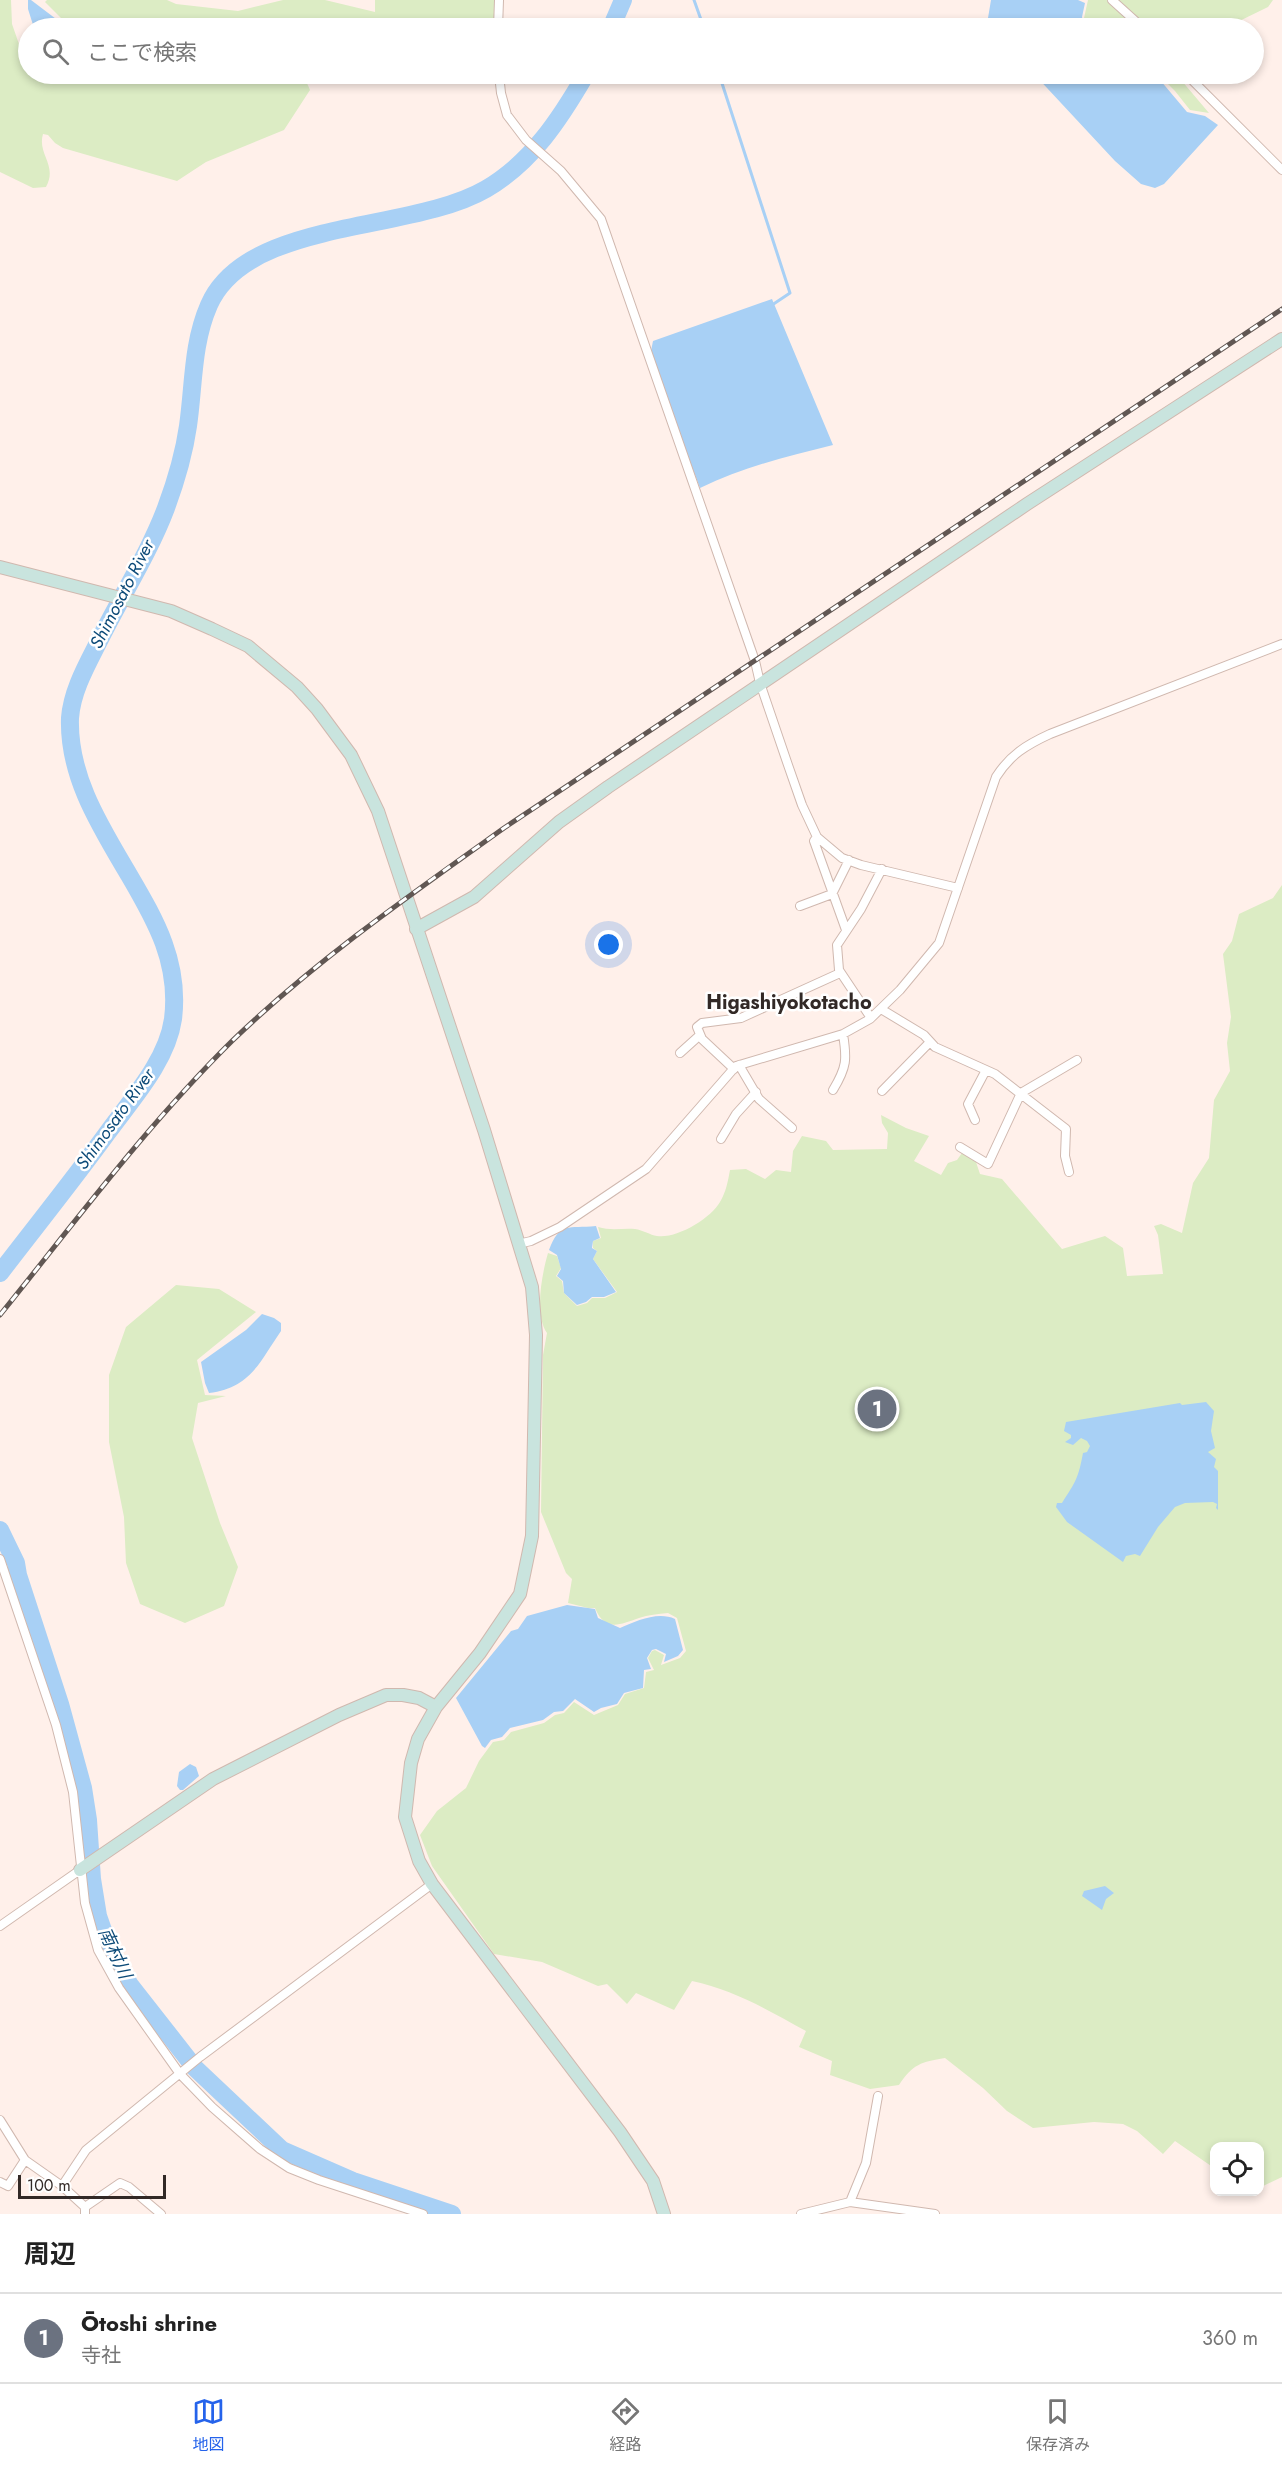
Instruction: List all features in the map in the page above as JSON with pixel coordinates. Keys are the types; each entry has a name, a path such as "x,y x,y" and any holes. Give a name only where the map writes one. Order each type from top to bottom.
{"street":[{"path":"498,18 499,0"},
{"path":"1112,0 1132,18"},
{"path":"500,84 507,115 527,141 561,171 601,219 755,661 760,684 802,806 817,837 826,846 849,860 958,888"},
{"path":"1196,84 1282,170"},
{"path":"416,929 474,897 559,822 608,786 1027,504 1282,339"},
{"path":"0,567 171,611 248,646 297,687 317,709 351,755 378,811 484,1130 532,1287 536,1335 532,1536 520,1593 480,1653 436,1707 418,1739 411,1763 405,1817 419,1861 432,1884 620,2132 653,2181 664,2214"},
{"path":"518,1244 531,1241 560,1227 646,1169 737,1067 843,1034 871,1018 881,1009 928,959 939,942 996,777 1015,752 1050,734 1282,644"},
{"path":"817,837 814,841 846,930"},
{"path":"800,906 832,894 849,860"},
{"path":"871,1018 840,973 836,956 837,945 861,909 882,869"},
{"path":"792,1128 765,1104 737,1067 700,1035 697,1027 702,1023 741,1018 840,973"},
{"path":"881,1009 924,1035 930,1042 949,1054 986,1070 1021,1093 1066,1129 1065,1156 1069,1172"},
{"path":"833,1089 843,1074 846,1064 843,1034"},
{"path":"680,1053 700,1035"},
{"path":"882,1091 930,1042"},
{"path":"960,1147 988,1164 1021,1093 1077,1060"},
{"path":"975,1120 968,1104 986,1070"},
{"path":"721,1139 736,1114 756,1092"},
{"path":"0,1559 56,1725 77,1818 80,1870 85,1903 98,1950 118,1988 180,2074 212,2107 252,2142 289,2168 423,2214"},
{"path":"0,1926 213,1779 339,1715 386,1695 419,1698 436,1707"},
{"path":"62,2186 86,2150 200,2057 432,1884"},
{"path":"850,2202 866,2163 878,2096"},
{"path":"0,2120 25,2160 62,2186 85,2210 120,2182 161,2214"},
{"path":"0,2182 8,2186 25,2160"},
{"path":"801,2214 850,2202 931,2214"}],"green space":[{"path":"0,0 11,0 12,24 18,41 18,84 307,84 310,90 284,130 206,162 177,181 63,148 48,135 43,134 43,148 50,172 46,187 33,188 0,172"},
{"path":"47,0 167,0 176,4 238,11 283,0 325,0 375,12 375,0 494,0 495,18 61,18 45,2"},
{"path":"1088,0 1273,0 1268,7 1245,18 1084,18"},
{"path":"1168,84 1184,84 1209,113 1190,110"},
{"path":"1282,885 1282,2177 1264,2186 1264,2142 1210,2142 1210,2165 1175,2141 1163,2154 1137,2131 1123,2124 1094,2122 1033,2128 1007,2111 983,2088 945,2058 918,2065 899,2085 870,2089 830,2075 832,2061 799,2047 806,2031 722,1990 692,1981 674,2010 636,1993 627,2004 607,1984 598,1986 542,1962 494,1954 432,1866 420,1835 437,1811 466,1788 479,1761 493,1742 504,1740 511,1732 544,1723 555,1715 564,1713 574,1702 594,1715 618,1705 625,1694 644,1688 646,1672 654,1670 648,1658 652,1651 655,1650 664,1655 661,1665 680,1658 686,1651 677,1618 668,1613 613,1625 603,1621 595,1608 568,1603 572,1579 566,1573 541,1512 543,1355 547,1333 543,1325 540,1305 543,1272 548,1253 557,1256 561,1268 556,1276 562,1281 564,1293 577,1306 587,1303 592,1298 605,1298 617,1292 593,1259 597,1251 593,1248 593,1241 601,1238 598,1227 635,1229 657,1236 683,1231 701,1221 716,1208 724,1194 730,1170 746,1169 765,1179 776,1170 791,1172 793,1151 802,1136 826,1141 833,1150 887,1149 888,1133 882,1123 881,1115 906,1128 929,1136 914,1161 941,1175 948,1163 957,1160 962,1153 976,1162 980,1174 1002,1179 1062,1249 1105,1236 1123,1248 1127,1276 1163,1274 1158,1235 1154,1226 1161,1224 1182,1233 1193,1183 1209,1158 1214,1100 1230,1071 1227,1043 1231,1017 1223,954 1232,941 1239,914 1273,898"},
{"path":"176,1285 219,1289 256,1312 197,1360 205,1395 226,1396 198,1403 192,1438 220,1523 238,1567 224,1606 185,1623 140,1604 126,1563 124,1517 109,1442 109,1375 126,1327"}],"water":[{"path":"28,0 31,0 55,18 31,18"},
{"path":"991,0 1078,0 1085,3 1082,18 988,18"},
{"path":"1043,84 1163,84 1187,112 1205,116 1218,125 1164,184 1155,188 1141,184 1115,161"},
{"path":"772,299 833,445 749,468 700,488 650,356 653,341"},
{"path":"596,1226 600,1238 593,1241 592,1248 597,1251 593,1259 616,1292 604,1297 592,1297 577,1305 564,1293 563,1281 557,1276 561,1269 557,1255 549,1250 561,1230"},
{"path":"262,1314 281,1323 281,1331 267,1353 245,1379 223,1390 209,1393 201,1362 246,1330"},
{"path":"1206,1402 1214,1411 1211,1431 1215,1448 1208,1452 1216,1459 1214,1467 1218,1471 1218,1510 1217,1504 1213,1502 1185,1503 1175,1507 1158,1527 1140,1556 1135,1554 1126,1556 1123,1562 1067,1522 1056,1507 1057,1503 1062,1503 1070,1490 1078,1474 1083,1453 1087,1452 1090,1446 1081,1438 1073,1445 1065,1442 1071,1438 1071,1435 1064,1431 1066,1422 1180,1403 1182,1405"},
{"path":"567,1605 595,1609 598,1618 620,1628 654,1616 675,1619 683,1650 678,1656 664,1662 666,1654 656,1649 652,1650 647,1658 651,1669 644,1670 643,1688 624,1693 617,1704 594,1712 575,1699 563,1711 554,1712 543,1720 510,1728 502,1737 491,1740 485,1748 456,1698 511,1631 518,1629 527,1616"},
{"path":"190,1764 196,1767 199,1776 180,1790 177,1786 179,1772"},
{"path":"1105,1886 1114,1893 1106,1899 1102,1910 1082,1896 1084,1891"}],"waterway":[{"name":"Shimosato River","path":"615,18 623,0"},
{"path":"694,0 700,18"},
{"name":"Shimosato River","path":"0,1273 138,1093 164,1050 173,1019 173,979 164,943 148,909 88,800 74,760 70,718 81,677 152,541 173,488 186,436 199,334 209,305 229,277 258,256 294,242 334,231 454,203 486,189 531,153 555,123 580,84"},
{"path":"722,84 790,293 772,305"},
{"name":"南村川","path":"0,1530 16,1563 60,1704 83,1788 98,1916 111,1953 130,1985 195,2068 282,2150 353,2181 452,2214"}],"railway":[{"path":"0,1315 170,1106 232,1041 296,983 330,956 504,828 1282,309"}],"place":[{"name":"Ōtoshi shrine","path":"877,1409"}],"district":[{"name":"Higashiyokotacho","path":"789,1002"}]}
